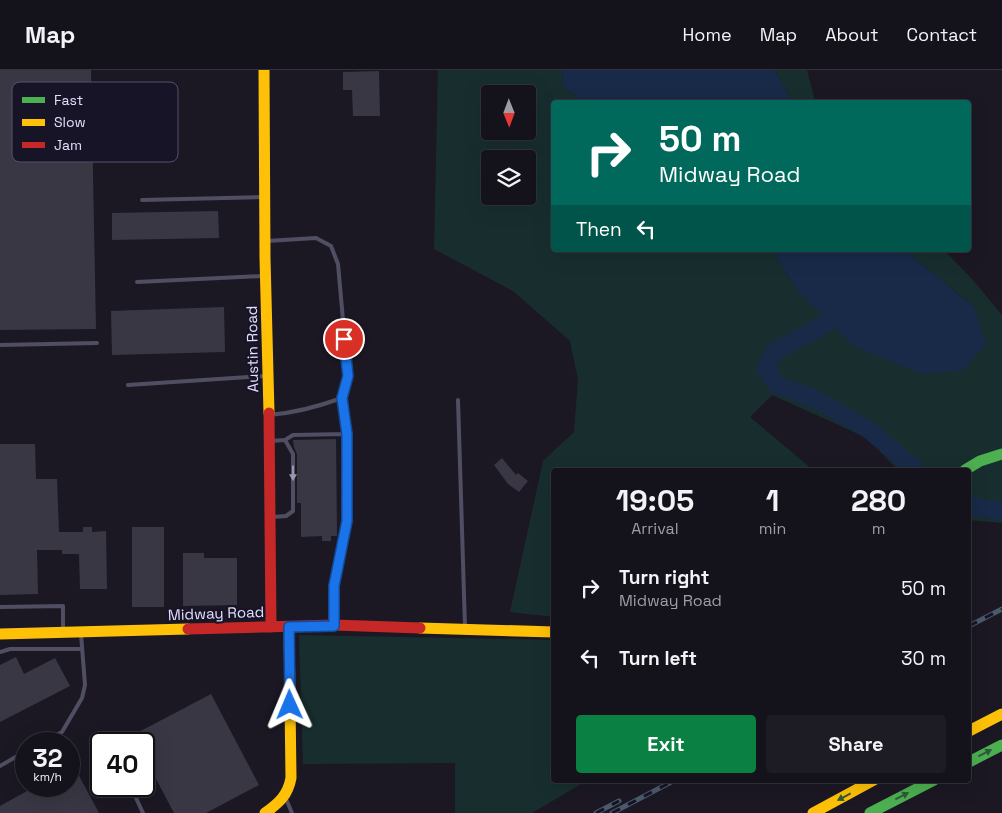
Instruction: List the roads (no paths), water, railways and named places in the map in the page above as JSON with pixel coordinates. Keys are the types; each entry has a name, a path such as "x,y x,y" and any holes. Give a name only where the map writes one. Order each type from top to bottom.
{"main road":[{"name":"Austin Road","path":"264,70 264,197 271,517 270,627"},
{"path":"968,468 980,461 1002,454"},
{"name":"Midway Road","path":"0,634 20,641 63,632 270,627 334,626 551,632"},
{"path":"265,813 285,798 290,790 289,627"},
{"path":"971,730 1002,714"},
{"path":"971,761 1002,745"},
{"path":"813,813 868,783"},
{"path":"870,813 928,783"}],"lane":[{"path":"142,200 264,197"},
{"path":"265,242 316,238 331,246 338,264 348,376 342,398 347,434 347,521 334,586 334,626"},
{"path":"137,282 266,276"},
{"path":"0,345 96,343"},
{"path":"128,385 241,376 267,376"},
{"path":"269,415 293,413 315,408 342,398"},
{"path":"458,400 466,629"},
{"path":"270,441 285,440 293,435 347,434"},
{"path":"271,517 286,516 293,511 293,454 285,440"},
{"path":"0,607 62,606 63,632"},
{"path":"62,732 82,698 85,685 81,632"},
{"path":"0,652 10,649 20,641 82,649"},
{"path":"0,766 15,757"},
{"path":"136,797 143,813"},
{"path":"285,798 292,813"}],"water":[{"path":"562,70 775,70 791,100 581,100 563,86"},
{"path":"772,252 907,252 974,307 986,344 963,370 921,374 854,346 798,291"}],"waterway":[{"path":"849,309 774,352 766,369 777,385 815,399 869,430 914,468"},
{"path":"971,506 1002,511"}],"railway":[{"path":"971,625 1002,609"},
{"path":"612,813 669,783"},
{"path":"596,813 619,801"}]}
